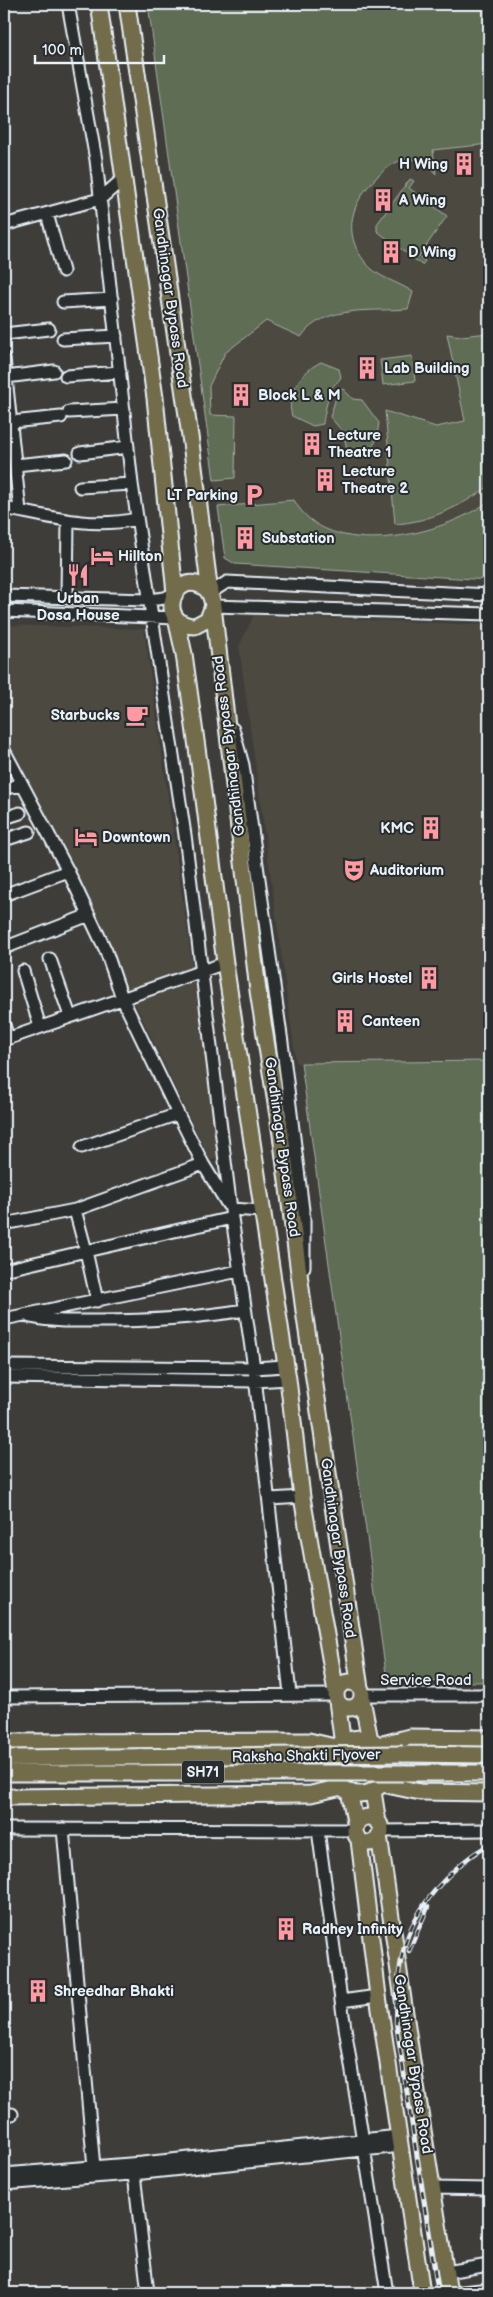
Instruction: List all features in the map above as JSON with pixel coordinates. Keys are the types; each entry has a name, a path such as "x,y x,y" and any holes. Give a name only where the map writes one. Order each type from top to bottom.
{"main road":[{"name":"Gandhinagar Bypass Road","path":"100,4 155,398 175,593"},
{"name":"Gandhinagar Bypass Road","path":"128,4 192,443 258,991 281,1135 304,1311 361,1694 375,1743"},
{"path":"192,584 205,588 212,600 212,613 202,624 188,626 176,618 171,606 175,593 186,585 192,584"},
{"name":"Gandhinagar Bypass Road","path":"176,618 184,654 225,963 287,1372 302,1497 336,1696 341,1746"},
{"path":"348,1682 361,1694 356,1706 348,1709 336,1696 340,1685 348,1682"},
{"path":"489,1738 410,1737 375,1743 357,1738 341,1746 333,1758 332,1768 335,1778 345,1789 357,1794 378,1787 420,1792 489,1793"},
{"path":"4,1742 308,1741 341,1746"},
{"path":"375,1743 387,1758 388,1766 378,1787"},
{"name":"Raksha Shakti Flyover","path":"4,1758 402,1754 489,1755"},
{"name":"Raksha Shakti Flyover","path":"4,1772 489,1773"},
{"name":"Gandhinagar Bypass Road","path":"378,1787 379,1830 432,2188 451,2293"},
{"name":"Gandhinagar Bypass Road","path":"345,1789 357,1832 378,1996 422,2293"},
{"path":"4,1797 311,1794 345,1789"},
{"path":"366,1818 374,1819 379,1830 370,1843 357,1832 366,1818"}],"street":[{"path":"68,4 96,160 132,484 148,600 177,780 239,1271 254,1368 270,1499 290,1694"},
{"path":"4,225 100,198 124,178"},
{"path":"46,214 63,271"},
{"path":"63,302 112,299"},
{"path":"4,334 49,329"},
{"path":"63,339 116,336"},
{"path":"4,358 20,511"},
{"path":"6,377 54,371"},
{"path":"66,376 120,372"},
{"path":"11,422 65,414 124,409"},
{"path":"80,453 128,447"},
{"path":"15,465 66,460"},
{"path":"80,486 132,484"},
{"path":"4,508 68,521 98,524 137,519"},
{"path":"67,598 68,521"},
{"path":"212,600 227,582 489,594"},
{"path":"4,596 148,600 165,598 175,593"},
{"path":"212,600 489,614"},
{"path":"4,611 176,618"},
{"path":"4,750 68,871 106,951 122,998 178,1114 203,1164 232,1214"},
{"path":"4,788 22,785"},
{"path":"4,818 20,813"},
{"path":"4,840 29,832"},
{"path":"4,895 68,871"},
{"path":"4,948 89,916"},
{"path":"50,959 70,1016"},
{"path":"4,1024 6,1039 225,963"},
{"path":"23,971 40,1027"},
{"path":"82,1147 178,1114"},
{"path":"4,1224 76,1210 203,1164"},
{"path":"76,1210 97,1302"},
{"path":"4,1270 232,1214 262,1211"},
{"path":"4,1319 97,1302 239,1271"},
{"path":"25,1316 63,1321 143,1321 190,1318 245,1310"},
{"path":"4,1366 254,1368 287,1372"},
{"path":"4,1377 255,1381 287,1372"},
{"path":"270,1499 302,1497"},
{"path":"4,1697 290,1694 336,1696"},
{"name":"Service Road","path":"361,1694 489,1695"},
{"path":"4,1829 318,1830 357,1832"},
{"path":"63,1829 94,2167"},
{"path":"318,1830 341,2001 387,2293"},
{"path":"379,1830 489,1830"},
{"path":"341,2001 378,1996"},
{"path":"4,2184 400,2141"},
{"path":"4,2174 94,2167 133,2169"},
{"path":"133,2169 148,2293"},
{"path":"432,2188 489,2189"},
{"path":"446,2272 489,2264"},
{"path":"451,2293 489,2289"}],"shaded area":[{"path":"489,123 489,580 235,564 225,558 169,165"},
{"path":"254,615 489,625 489,1061 296,1063 239,646"},
{"path":"4,625 144,629 220,1158 210,1160 4,731"}],"green space":[{"path":"148,4 489,4 489,144 433,150 436,174 428,166 413,159 398,161 384,170 368,186 361,196 353,217 353,239 358,251 375,272 413,292 408,309 364,310 335,314 311,326 301,337 266,321 225,353 209,386 210,415 236,416 235,478 214,480"},
{"path":"410,179 414,181 409,188 447,216 419,256 425,261 422,265 377,231 377,224"},
{"path":"489,333 489,486 445,512 408,523 395,524 385,411 436,427 465,421 447,334 461,336"},
{"path":"412,356 415,381 383,385 380,360"},
{"path":"321,362 339,369 341,377 330,391 323,424 313,426 292,416 291,400 293,392 302,377 307,371"},
{"path":"343,389 353,399 362,400 379,423 376,441 369,452 356,454 347,449 343,432 330,417 338,391"},
{"path":"294,500 310,520 332,532 359,537 387,537 416,533 469,514 489,501 489,580 235,564 225,558 218,507"},
{"path":"489,1061 489,1682 387,1681 301,1063"}],"railway":[{"path":"438,2293 396,2023 398,1985 403,1951 408,1935 425,1904 437,1888 455,1870 489,1845"},
{"path":"409,1951 428,1907"}],"place":[{"name":"H Wing","path":"464,164"},
{"name":"A Wing","path":"383,200"},
{"name":"D Wing","path":"391,252"},
{"name":"Lab Building","path":"367,368"},
{"name":"Block L & M","path":"241,395"},
{"name":"Lecture Theatre 1","path":"312,444"},
{"name":"Lecture Theatre 2","path":"325,480"},
{"name":"LT Parking","path":"254,495"},
{"name":"Substation","path":"245,538"},
{"name":"Hillton","path":"102,556"},
{"name":"Urban Dosa House","path":"78,575"},
{"name":"Starbucks","path":"137,715"},
{"name":"KMC","path":"431,828"},
{"name":"Downtown","path":"86,837"},
{"name":"Auditorium","path":"354,870"},
{"name":"Girls Hostel","path":"429,978"},
{"name":"Canteen","path":"345,1021"},
{"name":"Radhey Infinity","path":"286,1929"},
{"name":"Shreedhar Bhakti","path":"38,1991"}]}
